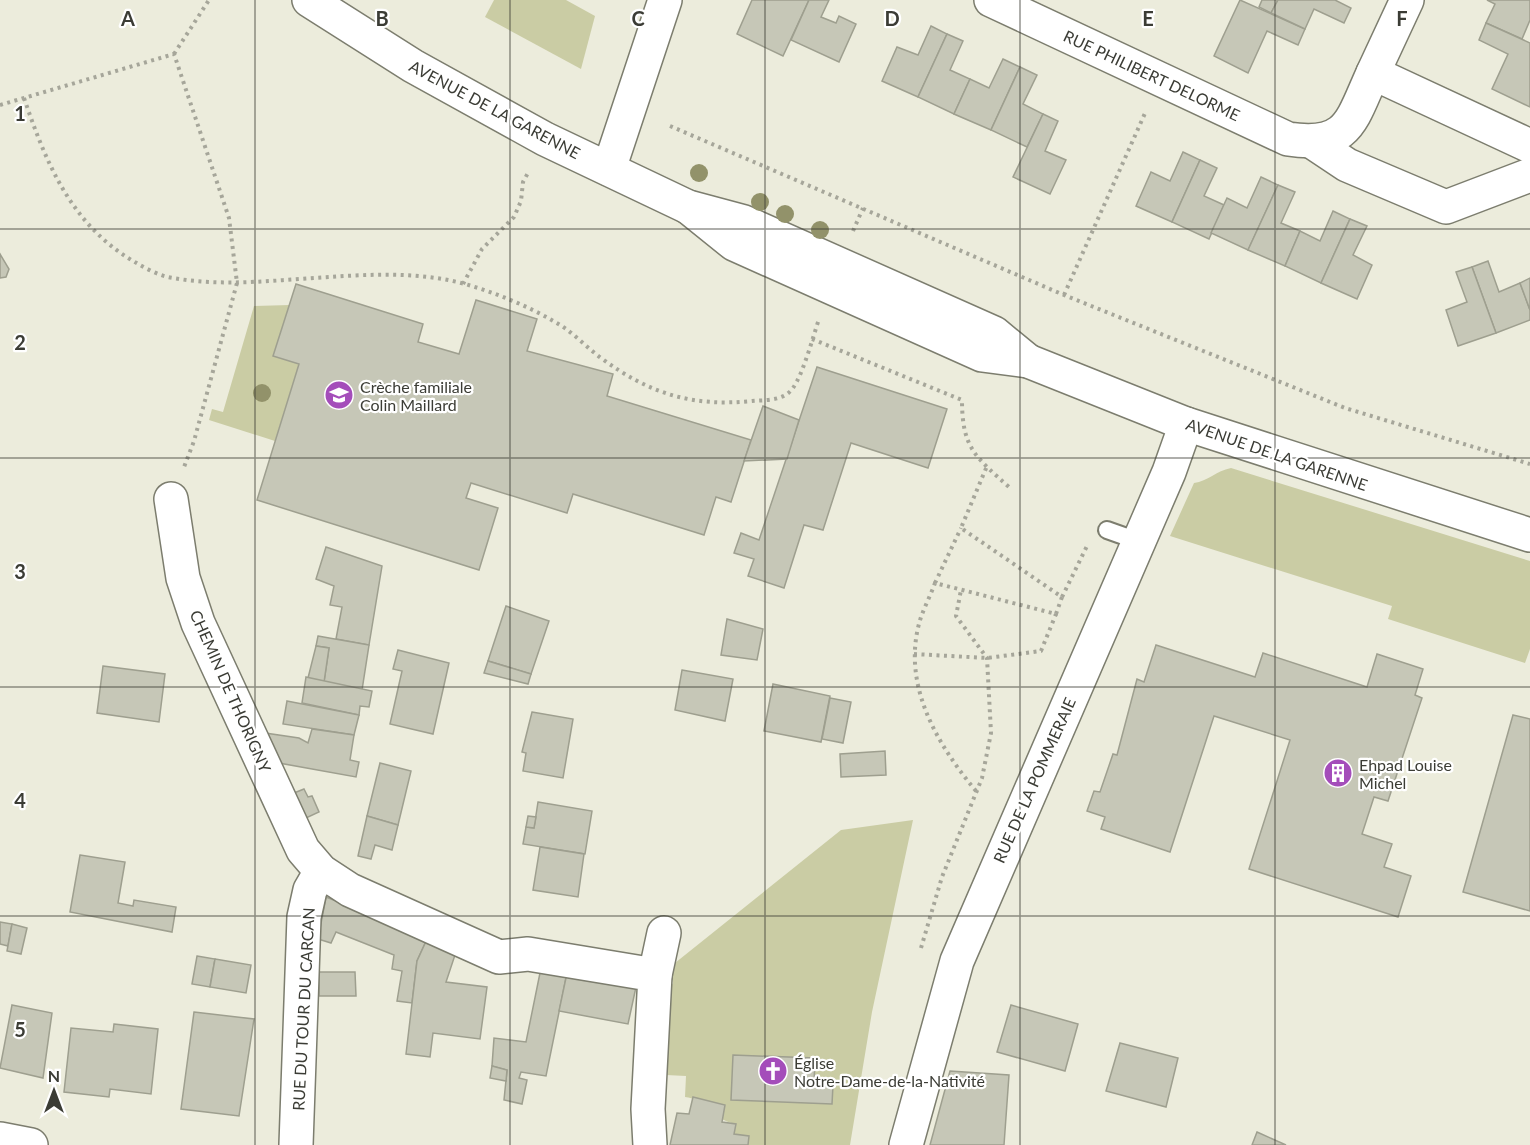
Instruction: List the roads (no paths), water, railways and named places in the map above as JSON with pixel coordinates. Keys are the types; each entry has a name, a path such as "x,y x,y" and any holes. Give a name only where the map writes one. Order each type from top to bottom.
{"street":[{"name":"AVENUE DE LA GARENNE","path":"309,0 412,66 545,139 688,207 735,244 829,288 982,355 1028,361 1186,424 1530,536"},
{"path":"609,169 665,0"},
{"name":"RUE PHILIBERT DELORME","path":"991,0 1288,139 1314,143 1347,165 1446,207 1530,175"},
{"path":"1314,143 1334,137 1350,123 1407,0"},
{"path":"1374,73 1530,146"},
{"name":"RUE DE LA POMMERAIE","path":"906,1145 957,961 1186,424"},
{"name":"CHEMIN DE THORIGNY","path":"171,499 183,578 198,623 303,850 321,871"},
{"path":"321,871 350,890 499,957 528,954 655,975"},
{"name":"RUE DU TOUR DU CARCAN","path":"296,1145 304,917 310,890 321,871"},
{"path":"650,1145 648,1110 655,975 664,933"},
{"path":"0,1139 31,1145"}],"lane":[{"path":"1107,530 1138,541"}],"place":[{"name":"Crèche familiale Colin Maillard","path":"339,395"},
{"name":"Ehpad Louise Michel","path":"1338,773"},
{"name":"Église Notre-Dame-de-la-Nativité","path":"773,1071"}]}
